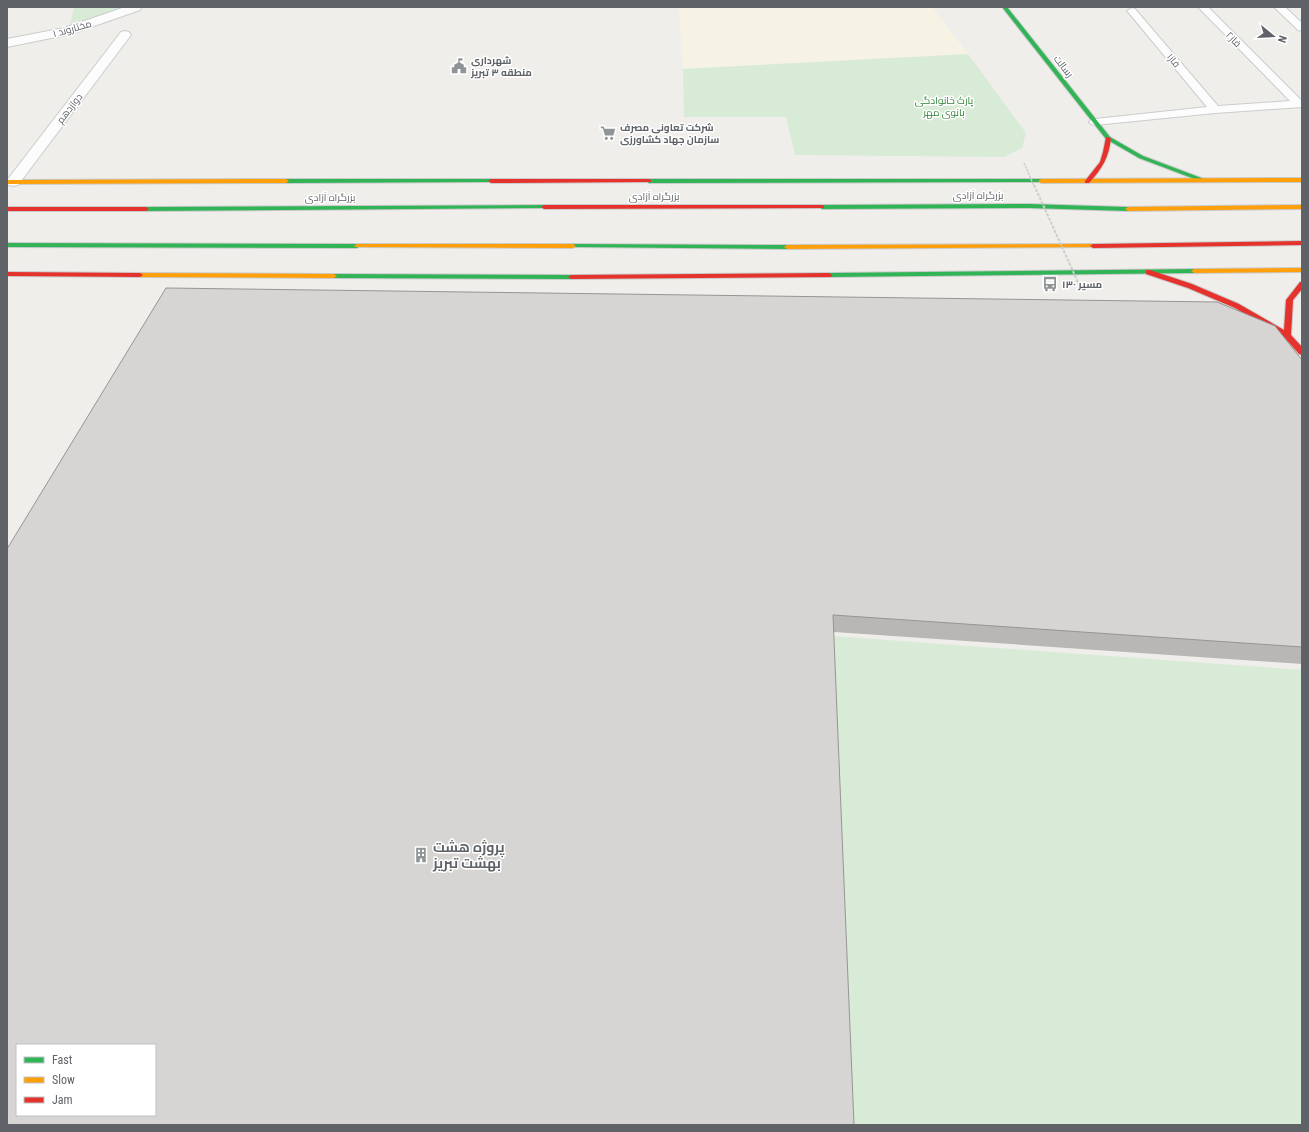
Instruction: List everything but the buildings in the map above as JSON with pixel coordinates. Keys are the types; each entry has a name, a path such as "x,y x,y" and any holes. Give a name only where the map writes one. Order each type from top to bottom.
{"main road":[{"name":"رسالت","path":"1004,7 1108,138 1124,150 1143,159 1202,180"},
{"path":"1087,182 1107,158 1108,138"},
{"name":"بزرگراه آزادی","path":"10,182 1087,182 1302,180"},
{"name":"بزرگراه آزادی","path":"7,209 1029,206 1146,209 1302,207"},
{"path":"7,245 1046,247 1302,243"},
{"path":"1240,271 1268,262"},
{"path":"7,274 582,276 1302,270"},
{"path":"1148,272 1190,286 1237,306 1287,334 1302,352"},
{"path":"1287,334 1290,300 1302,284"}],"street":[{"name":"مختاروند ۱","path":"7,43 67,31 136,7"},
{"name":"دوازدهم","path":"10,182 126,35"}],"lane":[{"name":"فاز۲","path":"1203,7 1300,104"},
{"path":"1279,7 1302,28"},
{"name":"فاز۱","path":"1132,11 1215,110"},
{"path":"1095,122 1215,110 1300,104"}],"path":[{"path":"1024,163 1081,289"}],"shaded area":[{"path":"679,7 932,7 968,54 683,69"}],"green space":[{"path":"74,7 141,7 136,11 70,25"},
{"name":"پارک خانوادگی بانوی مهر","path":"968,54 1026,133 1022,148 1004,157 795,155 786,117 684,117 683,69"},
{"path":"833,636 1302,670 1302,1125 850,1125"}],"traffic: fast":[{"path":"1004,7 1108,138 1141,157 1202,180"},
{"path":"286,181 491,181"},
{"path":"649,181 1041,181"},
{"path":"822,207 1029,206 1128,209"},
{"path":"146,209 544,207"},
{"path":"7,245 357,246"},
{"path":"573,246 787,247"},
{"path":"829,275 1194,271"},
{"path":"334,276 571,277"}],"traffic: slow":[{"path":"1041,181 1302,180"},
{"path":"7,182 286,181"},
{"path":"1128,209 1302,207"},
{"path":"357,246 573,246"},
{"path":"787,247 1093,246"},
{"path":"1194,271 1302,270"},
{"path":"140,275 334,276"}],"traffic: jam":[{"path":"1087,182 1103,162 1108,138"},
{"path":"491,181 649,181"},
{"path":"544,207 822,207"},
{"path":"7,209 146,209"},
{"path":"1093,246 1302,243"},
{"path":"1148,272 1190,286 1237,306 1287,335 1302,352"},
{"path":"7,274 140,275"},
{"path":"571,277 829,275"},
{"path":"1287,335 1290,300 1302,284"}],"place":[{"name":"شهرداری منطقه ۳ تبریز","path":"459,66"},
{"name":"شرکت تعاونی مصرف سازمان جهاد کشاورزی","path":"608,133"},
{"name":"مسیر ۱۳۰","path":"1050,284"},
{"name":"پروژه هشت بهشت تبریز","path":"421,855"}]}
